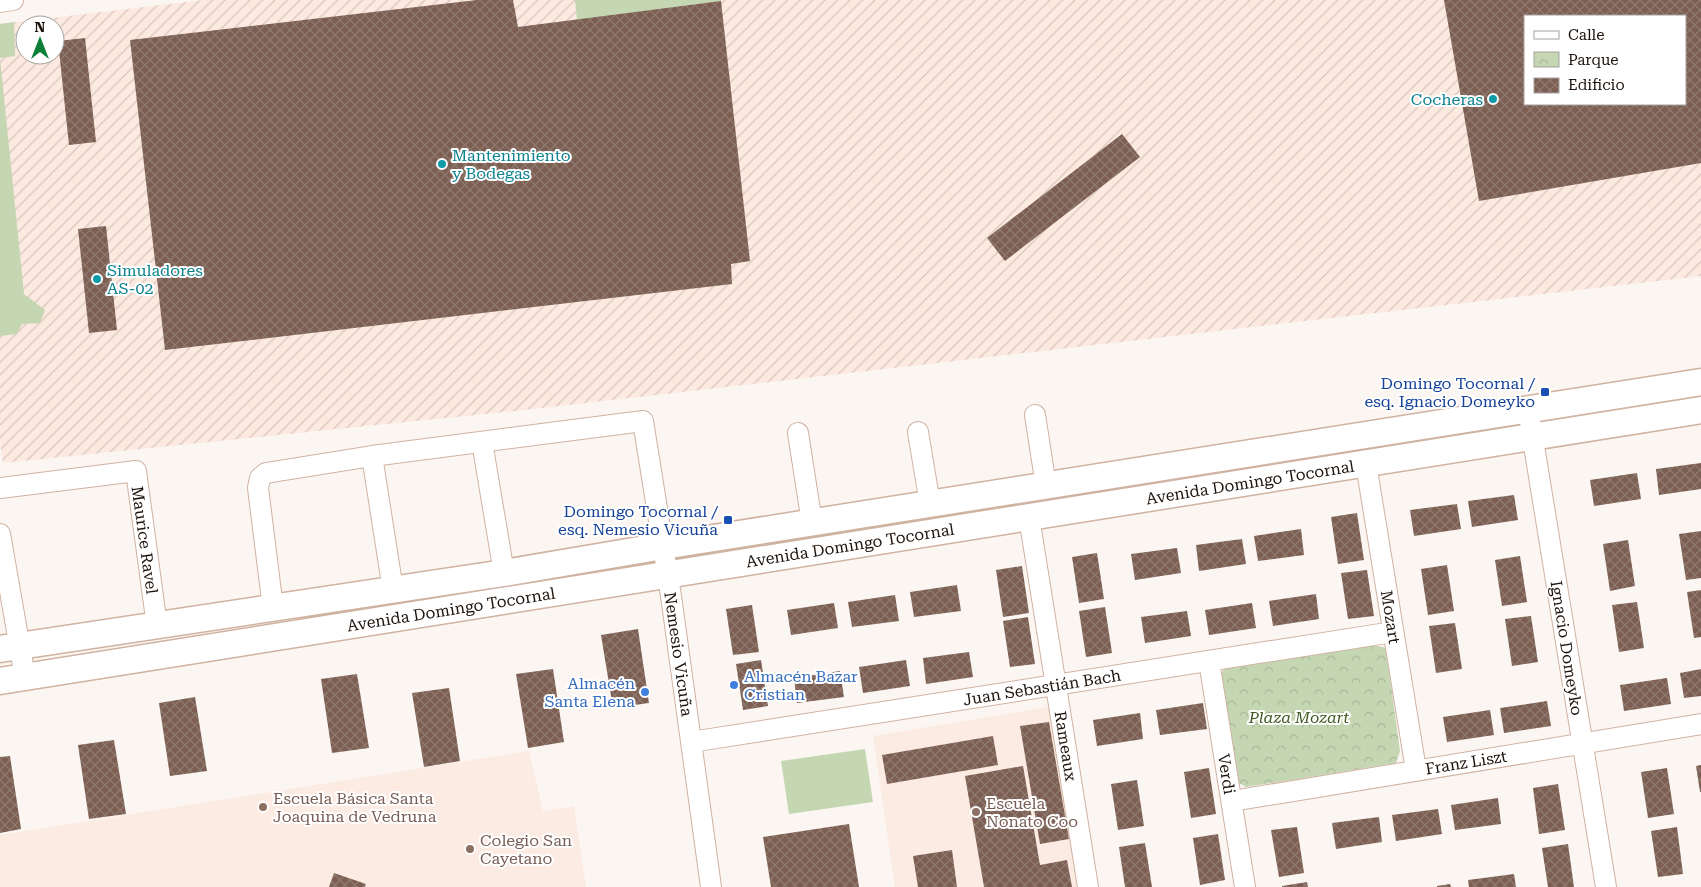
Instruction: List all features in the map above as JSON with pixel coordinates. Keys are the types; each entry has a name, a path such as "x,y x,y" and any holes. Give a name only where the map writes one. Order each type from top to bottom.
{"main road":[{"name":"Avenida Domingo Tocornal","path":"10,647 504,573 663,546 1701,382"},
{"name":"Avenida Domingo Tocornal","path":"12,679 1532,437 1700,414"}],"street":[{"path":"0,2 13,0"},
{"name":"Ignacio Domeyko","path":"1528,409 1606,887"},
{"path":"1035,415 1046,486"},
{"name":"Nemesio Vicuña","path":"482,442 643,421 663,546 711,887"},
{"path":"918,432 930,504"},
{"path":"798,433 812,523"},
{"path":"273,608 258,488 260,478 266,473 372,456 482,442 504,573"},
{"path":"372,456 393,590"},
{"name":"Mozart","path":"1366,464 1416,770"},
{"name":"Maurice Ravel","path":"0,488 136,471 157,626"},
{"name":"Rameaux","path":"1029,517 1088,887"},
{"path":"0,534 12,679"},
{"name":"Juan Sebastián Bach","path":"691,742 1393,632"},
{"name":"Verdi","path":"1209,661 1245,887"},
{"name":"Franz Liszt","path":"1232,800 1701,724"}],"shaded area":[{"path":"203,0 1701,0 1701,276 515,411 3,463 0,443 0,24 15,22 15,65 65,65 65,16"},
{"name":"Escuela Nonato Coo","path":"1049,707 1080,887 895,887 873,736"},
{"path":"529,751 543,811 574,806 586,887 0,887 0,835"}],"green space":[{"path":"575,0 721,0 721,1 577,20"},
{"path":"14,22 15,56 0,58 0,24"},
{"path":"0,58 24,294 45,310 40,323 22,324 17,334 0,336"},
{"name":"Plaza Mozart","path":"1374,645 1386,648 1400,751 1396,763 1246,787 1235,781 1217,678 1226,667"},
{"path":"865,749 873,802 789,814 781,761"}],"building":[{"name":"Mantenimiento y Bodegas","path":"477,0 513,0 518,27 721,1 750,261 731,264 732,284 165,350 130,40"},
{"name":"Cocheras","path":"1444,0 1701,0 1701,163 1479,201"},
{"path":"85,38 96,142 69,145 61,65 65,65 65,40"},
{"path":"1122,134 1140,157 1005,261 987,238"},
{"name":"Simuladores AS-02","path":"106,226 117,330 89,333 78,229"},
{"path":"1701,463 1701,489 1659,495 1656,469"},
{"path":"1637,473 1641,499 1594,506 1590,480"},
{"path":"1514,495 1518,520 1472,527 1468,501"},
{"path":"1457,504 1461,529 1414,536 1410,510"},
{"path":"1357,513 1364,560 1338,564 1331,517"},
{"path":"1301,529 1304,555 1258,561 1254,536"},
{"path":"1701,531 1701,578 1686,580 1679,534"},
{"path":"1242,539 1246,564 1199,571 1196,545"},
{"path":"1628,540 1635,586 1610,591 1603,544"},
{"path":"1177,548 1181,573 1135,580 1131,554"},
{"path":"1097,553 1104,599 1079,603 1072,557"},
{"path":"1520,556 1527,602 1502,606 1495,560"},
{"path":"1447,565 1454,611 1428,615 1421,569"},
{"path":"1022,566 1029,613 1003,617 996,570"},
{"path":"1367,570 1374,616 1348,619 1341,573"},
{"path":"957,585 961,611 914,617 910,592"},
{"path":"1701,590 1701,637 1694,638 1687,592"},
{"path":"1316,594 1319,619 1273,626 1269,601"},
{"path":"895,595 899,621 852,627 848,602"},
{"path":"1637,602 1644,648 1619,652 1612,605"},
{"path":"834,603 838,628 791,635 787,610"},
{"path":"1252,603 1256,628 1209,635 1205,610"},
{"path":"752,605 759,652 733,655 726,609"},
{"path":"1105,607 1112,653 1086,657 1079,611"},
{"path":"1187,611 1191,636 1145,643 1141,617"},
{"path":"1531,616 1538,662 1512,666 1505,619"},
{"path":"1028,617 1035,664 1010,667 1003,621"},
{"path":"1455,623 1462,669 1436,673 1429,626"},
{"path":"638,629 649,703 613,708 601,635"},
{"path":"969,652 973,677 926,684 923,658"},
{"path":"761,660 768,706 743,710 736,664"},
{"path":"906,660 910,686 863,693 859,667"},
{"path":"553,669 564,742 528,748 516,674"},
{"path":"1701,669 1701,696 1684,698 1680,673"},
{"path":"840,671 844,697 797,703 794,678"},
{"path":"357,674 369,748 332,753 321,679"},
{"path":"1667,678 1671,704 1624,711 1620,685"},
{"path":"449,688 460,761 424,767 412,693"},
{"path":"195,697 207,771 170,776 159,703"},
{"path":"1547,701 1551,726 1504,733 1500,708"},
{"path":"1203,703 1207,729 1160,735 1156,710"},
{"path":"1490,710 1494,735 1447,742 1443,717"},
{"path":"1140,713 1143,739 1097,746 1093,720"},
{"path":"1049,722 1069,839 1040,844 1020,726"},
{"path":"993,736 998,765 887,784 882,755"},
{"path":"114,740 126,814 89,819 78,745"},
{"path":"10,756 21,829 0,833 0,757"},
{"path":"1701,765 1701,792 1700,792 1696,766"},
{"path":"1023,766 1040,865 1067,860 1072,887 984,887 965,776"},
{"path":"1209,768 1216,814 1191,818 1184,772"},
{"path":"1667,768 1674,814 1648,818 1641,772"},
{"path":"1137,780 1144,826 1118,830 1111,784"},
{"path":"1558,784 1565,830 1539,834 1533,788"},
{"path":"1498,798 1501,824 1455,830 1451,805"},
{"path":"1438,809 1442,834 1396,841 1392,815"},
{"path":"1379,817 1382,842 1336,849 1332,823"},
{"path":"849,824 859,887 771,887 763,837"},
{"path":"1297,827 1304,873 1279,877 1271,830"},
{"path":"1677,827 1683,874 1658,877 1651,831"},
{"path":"1218,834 1225,880 1200,885 1193,838"},
{"path":"1145,843 1152,887 1125,887 1119,847"},
{"path":"1568,844 1574,887 1548,887 1542,848"},
{"path":"952,850 957,887 918,887 913,856"},
{"path":"334,873 366,884 365,887 329,887"},
{"path":"1514,874 1516,887 1469,887 1468,880"},
{"path":"1307,882 1308,887 1282,887 1282,886"},
{"path":"1450,884 1451,887 1437,887 1437,886"}],"place":[{"name":"Cocheras","path":"1493,99"},
{"name":"Mantenimiento y Bodegas","path":"442,164"},
{"name":"Simuladores AS-02","path":"97,279"},
{"name":"Domingo Tocornal / esq. Ignacio Domeyko","path":"1545,392"},
{"name":"Domingo Tocornal / esq. Nemesio Vicuña","path":"728,520"},
{"name":"Almacén Bazar Cristian","path":"734,685"},
{"name":"Almacén Santa Elena","path":"645,692"},
{"name":"Escuela Básica Santa Joaquina de Vedruna","path":"263,807"},
{"name":"Escuela Nonato Coo","path":"976,812"},
{"name":"Colegio San Cayetano","path":"470,849"}]}
